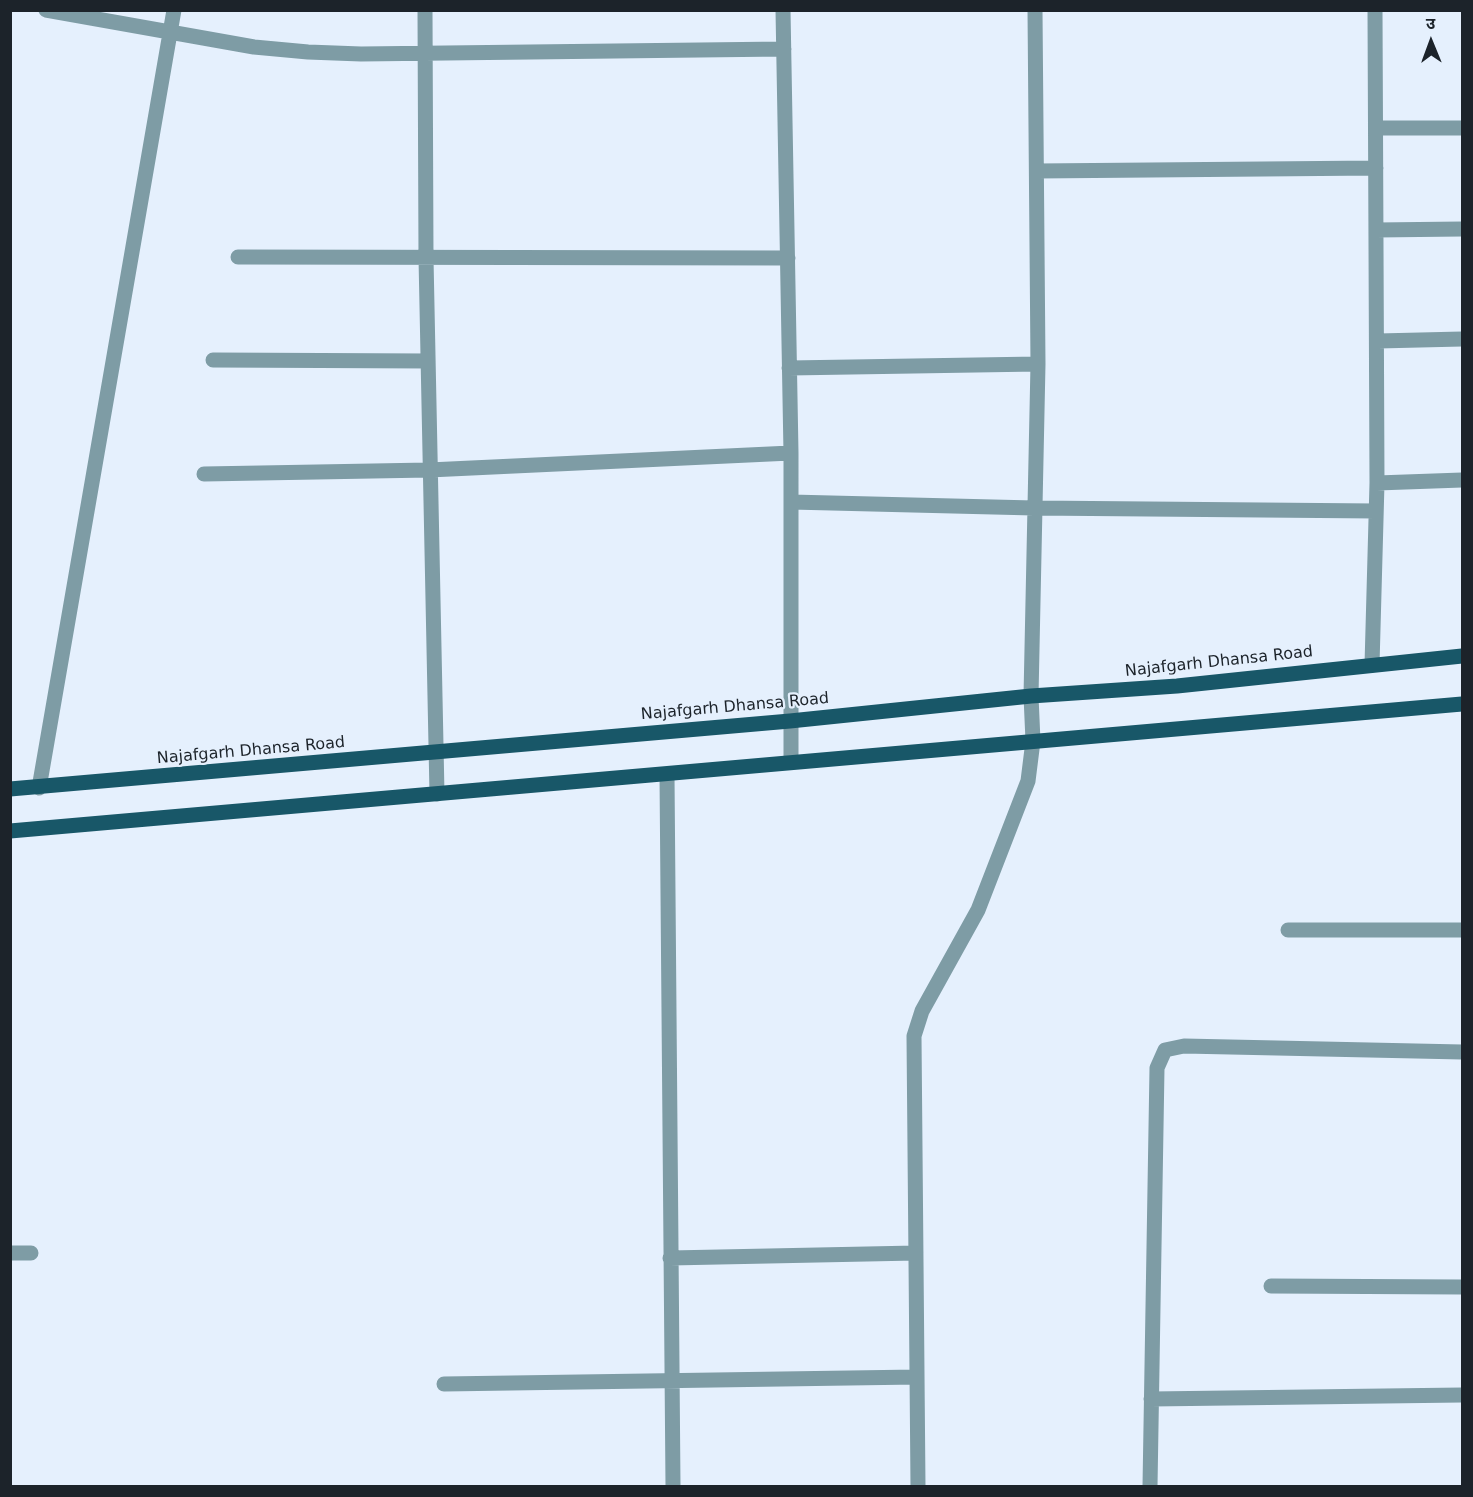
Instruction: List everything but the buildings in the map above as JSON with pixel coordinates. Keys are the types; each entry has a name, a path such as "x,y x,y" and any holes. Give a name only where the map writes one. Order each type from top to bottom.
{"main road":[{"name":"Najafgarh Dhansa Road","path":"10,789 790,721 1030,696 1177,686 1462,656"},
{"path":"10,831 1462,704"}],"street":[{"path":"46,10 171,34 254,47 308,52 361,54 784,49"},
{"path":"39,788 174,10"},
{"path":"425,10 429,470 437,794"},
{"path":"783,10 791,453 791,762"},
{"path":"918,1486 914,1036 922,1011 978,910 1028,781 1033,741 1030,696 1038,364 1035,10"},
{"path":"1372,665 1378,340 1375,10"},
{"path":"1376,128 1462,128"},
{"path":"1036,171 1376,168"},
{"path":"1376,230 1462,229"},
{"path":"238,257 788,258"},
{"path":"1378,340 1462,339"},
{"path":"213,360 428,361"},
{"path":"789,368 1038,364"},
{"path":"204,474 429,470 791,453"},
{"path":"1377,483 1462,480"},
{"path":"791,502 1034,508 1376,511"},
{"path":"667,775 673,1486"},
{"path":"1288,930 1462,930"},
{"path":"1150,1486 1157,1068 1165,1050 1184,1046 1462,1052"},
{"path":"10,1253 31,1253"},
{"path":"670,1258 916,1253"},
{"path":"1271,1286 1462,1287"},
{"path":"444,1384 917,1377"},
{"path":"1151,1399 1462,1395"}]}
